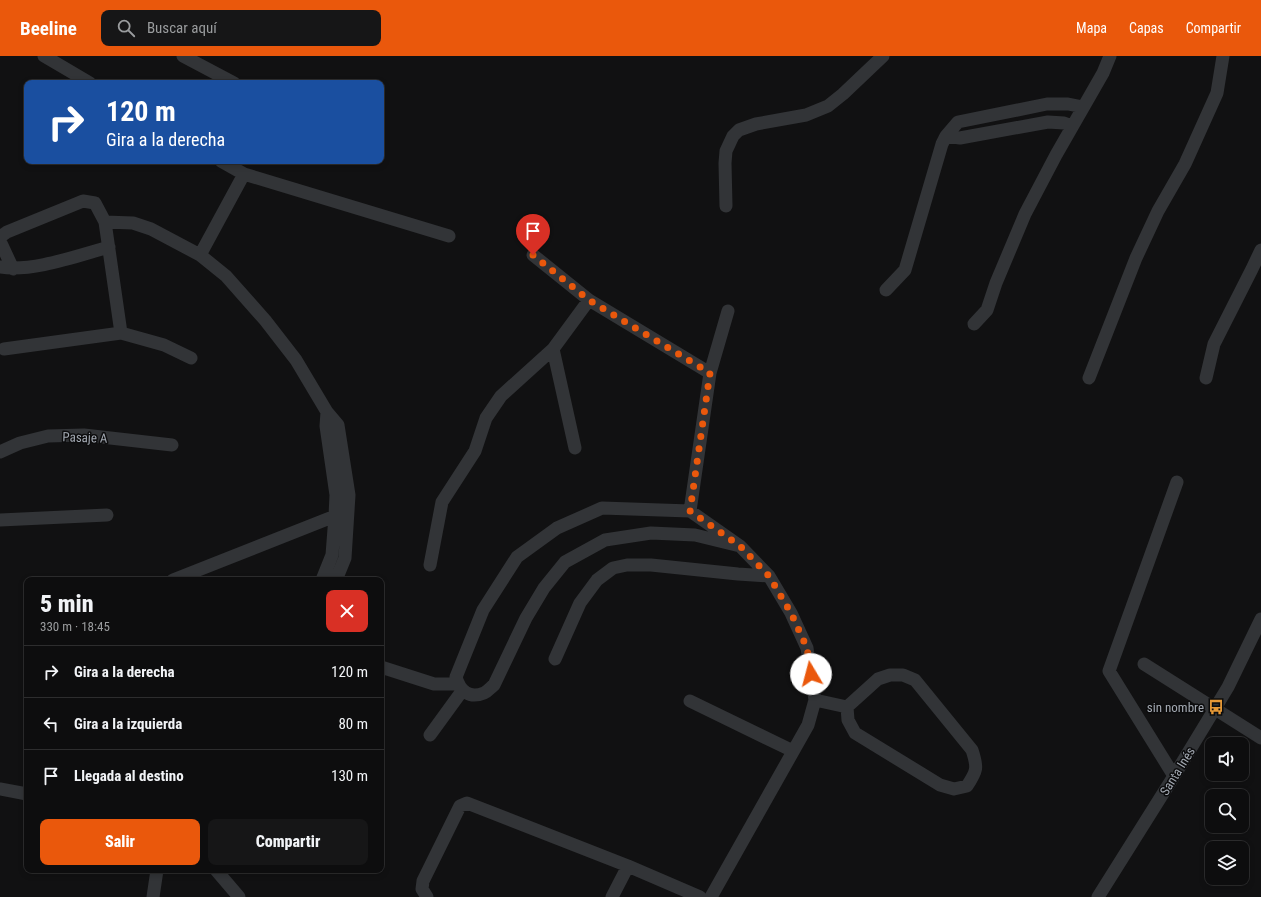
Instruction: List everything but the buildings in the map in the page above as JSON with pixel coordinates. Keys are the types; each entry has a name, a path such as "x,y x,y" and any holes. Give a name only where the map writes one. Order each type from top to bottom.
{"street":[{"path":"44,56 85,80"},
{"path":"183,56 228,80"},
{"path":"726,206 726,151 733,136 739,130 756,124 806,115 828,106 843,94 883,56"},
{"path":"974,324 987,310 996,283 1025,214 1072,126 1103,73 1110,56"},
{"path":"1089,378 1136,258 1158,211 1185,164 1217,93 1223,56"},
{"path":"886,290 905,270 942,144 946,136 958,122 1047,104 1068,104 1083,108"},
{"path":"946,136 960,138 1048,122 1064,123 1072,126"},
{"path":"227,164 244,174 449,236"},
{"path":"200,255 244,174"},
{"path":"0,237 7,232 83,201 95,203 105,222 121,333"},
{"path":"105,222 133,223 152,229 200,255 226,276 265,320 296,360 327,412 338,425 349,495 345,558 337,577"},
{"path":"0,241 6,268 30,268 109,247"},
{"path":"1206,378 1214,344 1261,250"},
{"path":"533,255 589,300 710,373"},
{"path":"430,565 442,502 475,451 486,418 501,396 553,349 589,300"},
{"path":"690,511 710,373 728,311"},
{"path":"4,349 121,333 164,345 192,358"},
{"path":"553,349 575,448"},
{"path":"323,577 332,555 336,516 336,495 326,426 327,412"},
{"name":"Pasaje A","path":"0,452 20,443 48,436 84,435 172,445"},
{"path":"1174,776 1109,671 1177,482"},
{"path":"460,688 456,677 483,610 517,557 557,528 602,508 690,511 740,546 769,576 791,613 807,648 815,700 808,725 711,897"},
{"path":"0,520 108,515"},
{"path":"181,577 336,516"},
{"path":"384,668 434,684 460,688 470,694 485,693 494,685 526,618 544,588 565,562 604,540 651,532 695,535 740,546"},
{"path":"555,659 580,603 597,580 613,568 627,565 651,565 769,576"},
{"name":"Santa Inés","path":"1098,897 1228,687 1261,619"},
{"path":"1144,664 1261,738"},
{"path":"890,675 903,675 915,680 972,750 976,763 975,774 967,786 954,789 940,785 855,733 848,720 847,706 878,679 890,675"},
{"path":"430,735 460,688"},
{"path":"815,700 847,706"},
{"path":"690,701 793,751"},
{"path":"0,789 24,793"},
{"path":"427,897 422,889 423,881 460,806 466,803 628,866 700,897"},
{"path":"612,897 628,866"},
{"path":"153,897 157,873"},
{"path":"219,873 239,897"}],"place":[{"name":"sin nombre","path":"1216,707"}],"route":[{"path":"533,255 589,300 710,373 690,511 740,546 769,576 791,613 807,648 811,674"}]}
